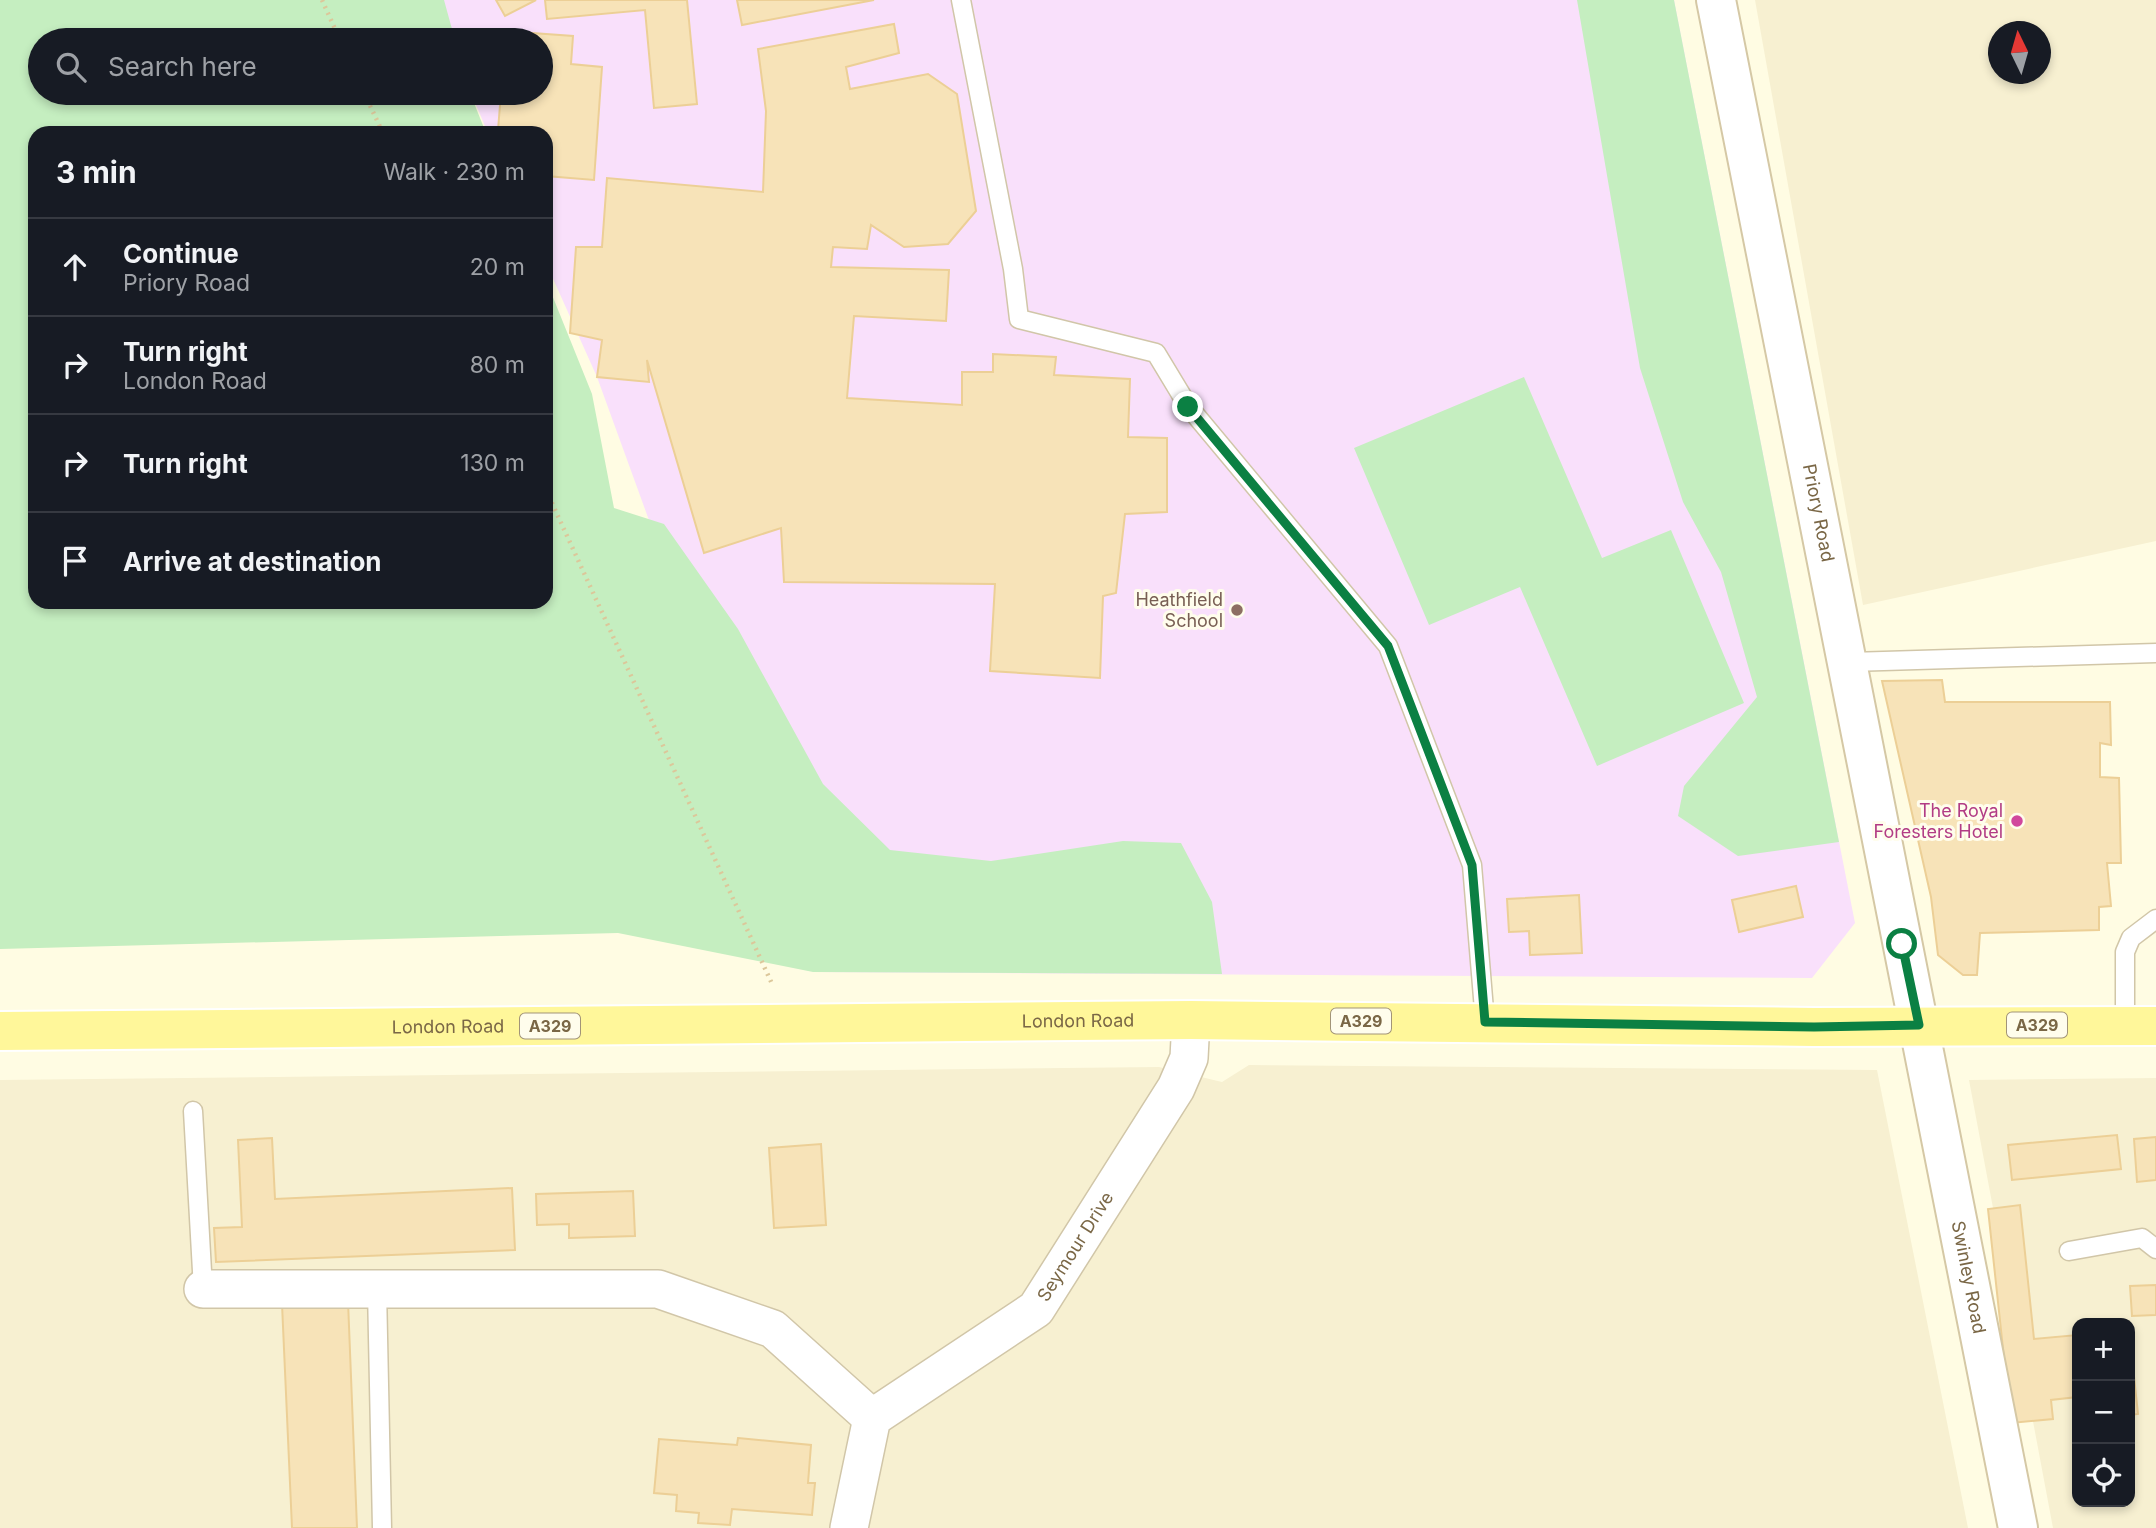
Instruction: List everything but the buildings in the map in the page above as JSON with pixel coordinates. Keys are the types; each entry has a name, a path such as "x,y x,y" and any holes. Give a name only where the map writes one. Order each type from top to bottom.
{"main road":[{"name":"Priory Road","path":"1716,0 1850,662 1919,1025"},
{"name":"London Road","path":"0,1031 1191,1020 1814,1027 2141,1026"},
{"name":"Swinley Road","path":"1919,1025 2018,1528"}],"street":[{"name":"Seymour Drive","path":"872,1418 1036,1309 1176,1088 1189,1058 1191,1020"},
{"path":"203,1289 658,1289 773,1329 872,1418 849,1528"}],"lane":[{"path":"961,0 1013,269 1018,320 1156,353 1188,407 1388,646 1472,865 1485,1022"},
{"path":"1850,662 2156,653"},
{"path":"2141,1026 2125,952 2131,938 2156,919"},
{"path":"193,1111 203,1289"},
{"path":"2070,1251 2142,1238 2156,1249"},
{"path":"377,1289 382,1528"}],"path":[{"path":"322,0 335,28"},
{"path":"370,105 380,126"},
{"path":"553,505 773,986"}],"shaded area":[{"name":"Heathfield School","path":"429,0 1674,0 1855,923 1812,978 813,972 597,377 553,279 553,126 485,126 476,105 553,105 553,28 442,28"},
{"path":"1755,0 2156,0 2156,541 1863,605"},
{"path":"1249,1065 1877,1070 1968,1528 0,1528 0,1080 1159,1067 1222,1082"},
{"path":"2156,1078 2156,1528 2053,1528 1969,1080"}],"green space":[{"path":"0,0 444,0 452,28 28,28 28,105 475,105 483,126 28,126 28,609 553,609 553,297 592,394 614,508 664,524 738,629 823,784 890,850 991,861 1123,841 1181,843 1212,902 1222,974 813,972 618,933 0,949"},
{"path":"1577,0 1674,0 1839,842 1738,856 1678,816 1684,786 1757,697 1721,572 1683,502 1640,368"},
{"path":"1524,377 1602,558 1671,530 1744,703 1597,766 1520,587 1429,625 1354,448"}],"place":[{"name":"Heathfield School","path":"1237,610"},
{"name":"The Royal Foresters Hotel","path":"2017,821"}],"route":[{"path":"1188,407 1388,646 1472,865 1485,1022 1814,1027 1919,1025 1902,944"}]}
